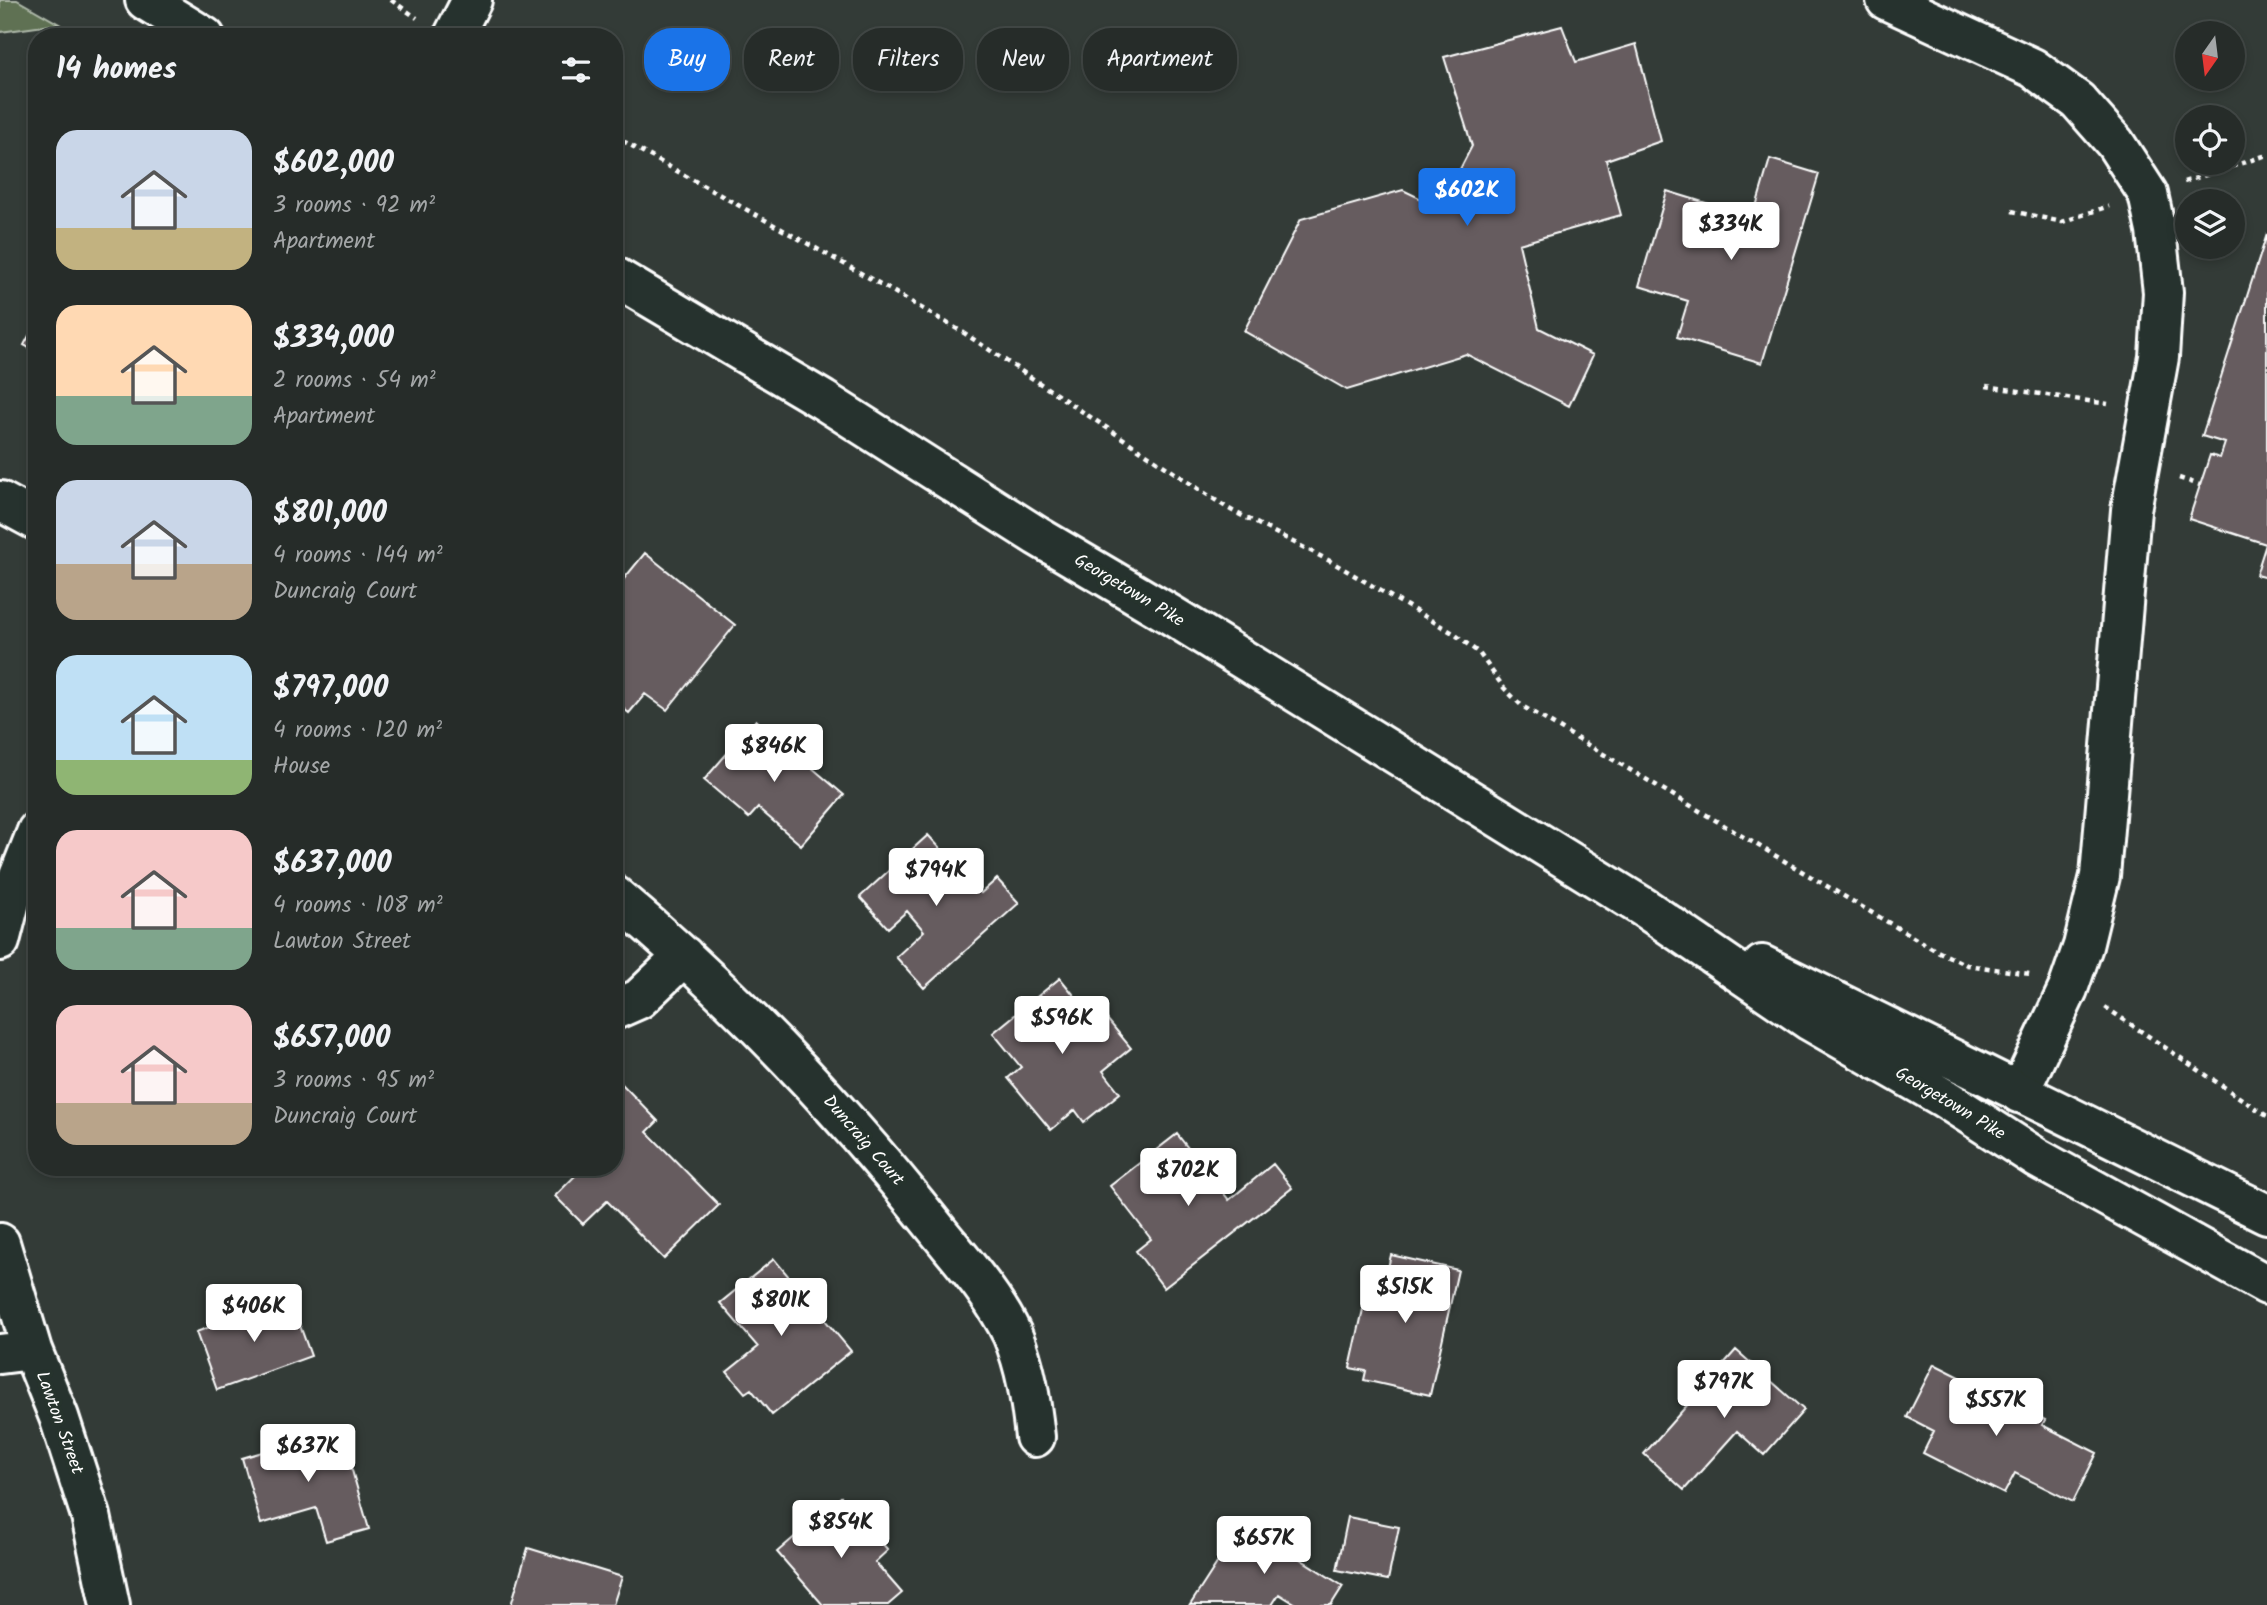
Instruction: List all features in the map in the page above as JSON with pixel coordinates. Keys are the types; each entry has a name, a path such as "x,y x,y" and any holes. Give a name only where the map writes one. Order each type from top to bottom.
{"main road":[{"path":"145,0 190,28"},
{"path":"458,28 472,0"},
{"path":"1886,0 2033,68 2078,102 2115,143 2148,194 2156,231 2163,292 2159,357 2131,510 2100,876 2083,946 2068,989 2019,1093"},
{"name":"Georgetown Pike","path":"623,281 823,400 1037,536 1183,622 1643,907 1810,1021 1944,1098 2037,1158 2267,1285"},
{"path":"0,501 28,517"},
{"path":"0,941 12,894 28,854"},
{"name":"Duncraig Court","path":"623,903 684,956 804,1075 903,1186 994,1302 1012,1334 1029,1382 1035,1437"},
{"name":"Georgetown Pike","path":"1643,907 2267,1214"},
{"path":"623,1006 639,999 684,956"},
{"name":"Lawton Street","path":"0,1242 16,1352 59,1417 91,1516 110,1605"}],"path":[{"path":"623,141 964,333 1218,502 1330,561 1453,633 1479,653 1504,688 1522,706 1740,838 1935,950 1966,965 2040,975 2068,989 2128,1022 2267,1116"},
{"path":"1986,386 2150,410"}],"green space":[{"path":"0,0 17,0 59,24 28,28 0,32"}],"building":[{"path":"1562,26 1576,62 1636,44 1661,141 1606,160 1621,215 1519,244 1539,328 1593,355 1569,406 1466,354 1347,390 1244,331 1301,219 1403,190 1440,208 1472,146 1444,57"},
{"path":"1770,159 1819,174 1762,363 1677,337 1688,301 1639,286 1667,191 1732,211 1726,228 1748,234"},
{"path":"2267,234 2267,578 2256,575 2266,544 2189,519 2210,455 2220,458 2225,443 2202,436"},
{"path":"645,553 735,625 667,710 645,694 629,713 623,708 623,580"},
{"path":"756,720 844,795 801,845 758,808 749,818 704,780"},
{"path":"928,835 981,893 997,879 1019,903 924,988 896,957 924,931 907,911 888,928 860,897"},
{"path":"1060,978 1099,1026 1107,1019 1131,1048 1103,1071 1120,1093 1084,1122 1075,1110 1051,1130 1008,1078 1021,1067 993,1033"},
{"path":"623,1085 658,1121 647,1132 719,1205 664,1259 607,1201 583,1224 555,1196 575,1176 623,1176"},
{"path":"1177,1134 1229,1200 1273,1164 1292,1188 1164,1288 1136,1251 1151,1239 1110,1186"},
{"path":"1391,1255 1458,1270 1430,1395 1364,1380 1366,1371 1350,1368 1368,1287 1383,1290"},
{"path":"774,1259 851,1351 772,1415 751,1389 745,1393 727,1372 758,1347 720,1303"},
{"path":"290,1298 311,1356 217,1390 196,1332"},
{"path":"1736,1350 1804,1410 1764,1455 1737,1431 1684,1490 1644,1454"},
{"path":"1934,1364 2045,1420 2042,1425 2097,1453 2073,1502 2015,1473 2004,1494 1923,1453 1934,1431 1907,1417"},
{"path":"340,1429 369,1529 326,1541 316,1508 261,1524 242,1458"},
{"path":"841,1497 888,1550 875,1562 902,1593 888,1605 823,1605 777,1552"},
{"path":"1348,1517 1399,1527 1388,1580 1337,1570"},
{"path":"1243,1523 1343,1586 1331,1605 1297,1605 1279,1594 1272,1605 1190,1605"},
{"path":"528,1548 622,1577 613,1605 511,1605"}]}
